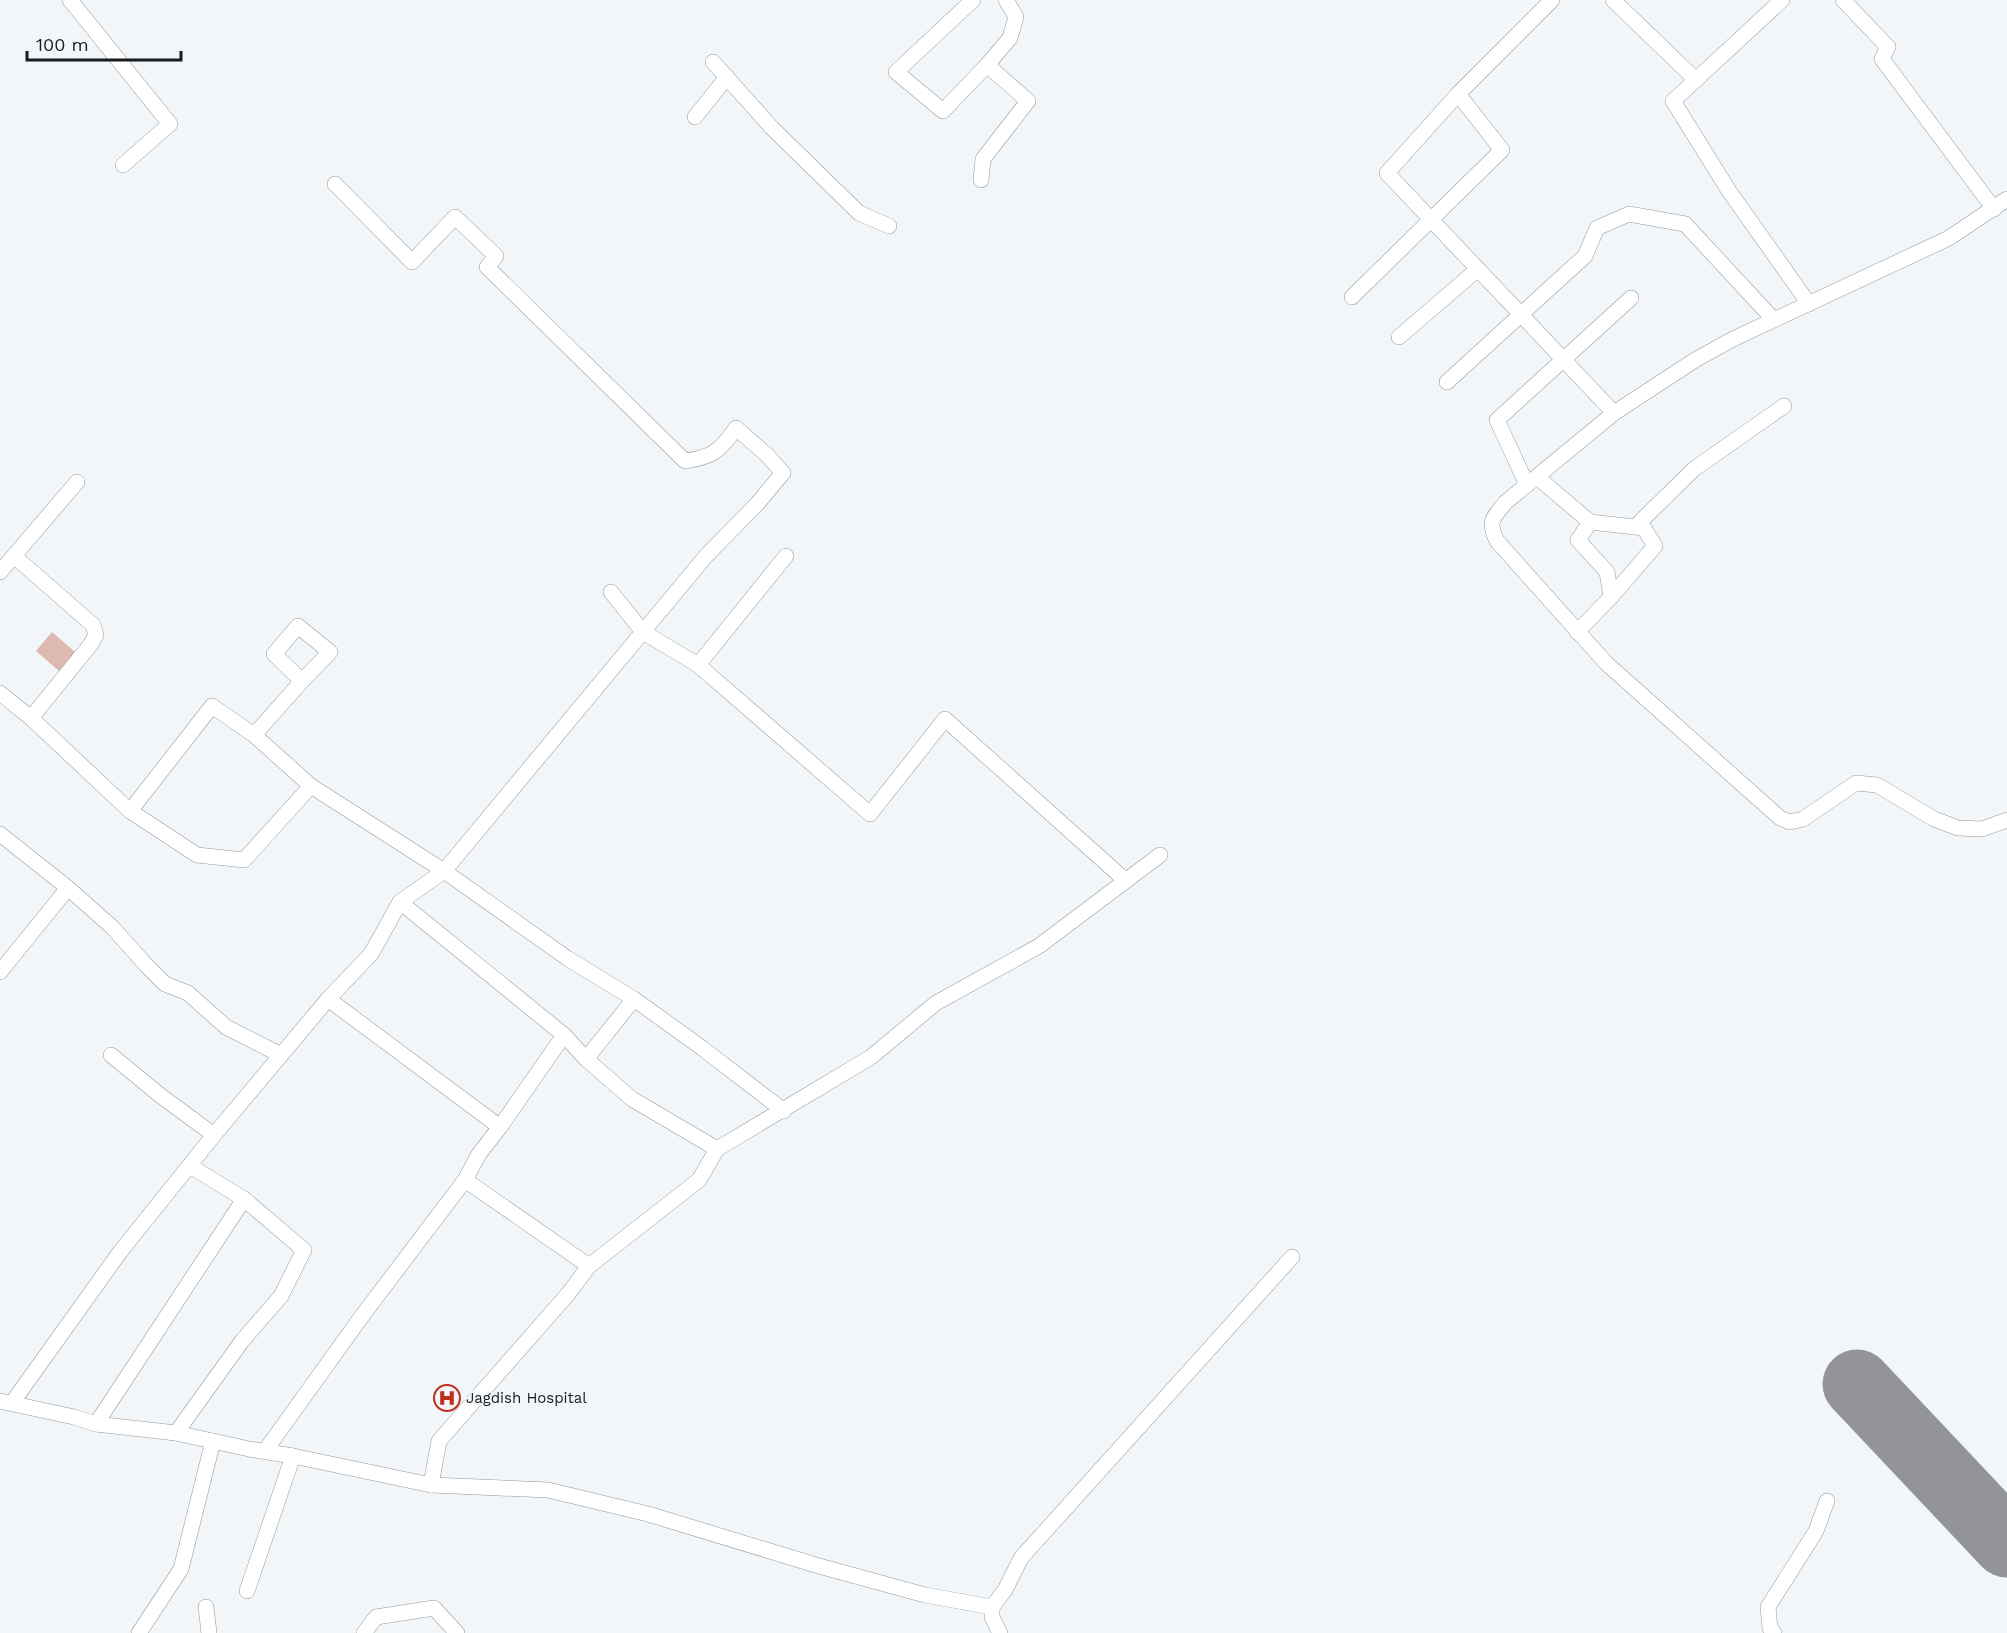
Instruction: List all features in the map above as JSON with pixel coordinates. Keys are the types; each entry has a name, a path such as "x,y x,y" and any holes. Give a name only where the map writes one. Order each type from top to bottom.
{"street":[{"path":"70,0 170,124 123,165"},
{"path":"973,0 896,72 944,111 1010,38 1016,17 1006,0"},
{"path":"1613,0 1696,80"},
{"path":"1782,0 1673,101 1729,191 1809,304"},
{"path":"1843,0 1888,47 1882,59 1994,208"},
{"path":"1544,3 1387,173 1614,413"},
{"path":"713,62 772,128 859,213 889,226"},
{"path":"981,180 983,159 1028,101 987,65"},
{"path":"695,117 727,77"},
{"path":"1352,297 1502,150 1458,94"},
{"path":"335,184 412,262 455,217 496,256 487,267 685,460 706,458 725,444 736,428 767,455 783,473 757,504 706,556 444,871 400,902 371,954 328,999 214,1135 120,1252 6,1402 96,1424 176,1433 430,1485 548,1490 648,1514 819,1566 925,1595 992,1607"},
{"path":"2007,199 1949,238 1733,339 1695,360 1614,413 1506,502 1492,520 1491,528 1497,541 1606,663 1780,818 1790,822 1803,819 1856,783 1877,785 1934,819 1958,828 1982,829 2007,820"},
{"path":"1447,382 1585,256 1597,228 1629,214 1684,224 1774,320"},
{"path":"1399,337 1478,269"},
{"path":"1631,298 1497,420 1532,481 1590,522 1644,528"},
{"path":"1577,632 1655,546 1640,522 1694,469 1784,406"},
{"path":"0,572 77,482"},
{"path":"1590,522 1578,540 1607,572 1611,597"},
{"path":"14,556 93,625 96,635 31,718"},
{"path":"698,665 786,556"},
{"path":"611,592 643,632 698,665 870,814 945,718 1125,880"},
{"path":"254,735 302,681"},
{"path":"0,693 31,718 130,811 197,855 244,861 311,786"},
{"path":"130,811 212,706 254,735 311,786 444,871 567,958 634,999 784,1111"},
{"path":"0,834 68,888 112,927 165,984 188,993 226,1027 281,1055"},
{"path":"430,1485 439,1441 568,1294 589,1266 699,1180 717,1149 871,1058 936,1003 1039,946 1160,855"},
{"path":"0,972 68,888"},
{"path":"400,902 564,1035 586,1059 632,1099 717,1149"},
{"path":"328,999 500,1127"},
{"path":"586,1059 634,999"},
{"path":"265,1452 362,1316 465,1180 479,1154 564,1035"},
{"path":"111,1055 160,1096 214,1135"},
{"path":"176,1433 242,1341 281,1296 304,1250 244,1199 189,1166"},
{"path":"465,1180 589,1266"},
{"path":"96,1424 244,1199"},
{"path":"1000,1633 992,1617 992,1607 1005,1590 1021,1558 1292,1257"},
{"path":"140,1633 181,1569 213,1441"},
{"path":"247,1591 293,1456"},
{"path":"1774,1633 1770,1628 1768,1607 1816,1531 1827,1501"},
{"path":"206,1606 209,1633"},
{"path":"364,1633 376,1617 434,1608 457,1633"}],"shaded area":[{"path":"52,632 75,652 59,671 36,651"}],"runway":[{"path":"1857,1384 2007,1543"}],"place":[{"name":"Jagdish Hospital","path":"447,1398"}]}
